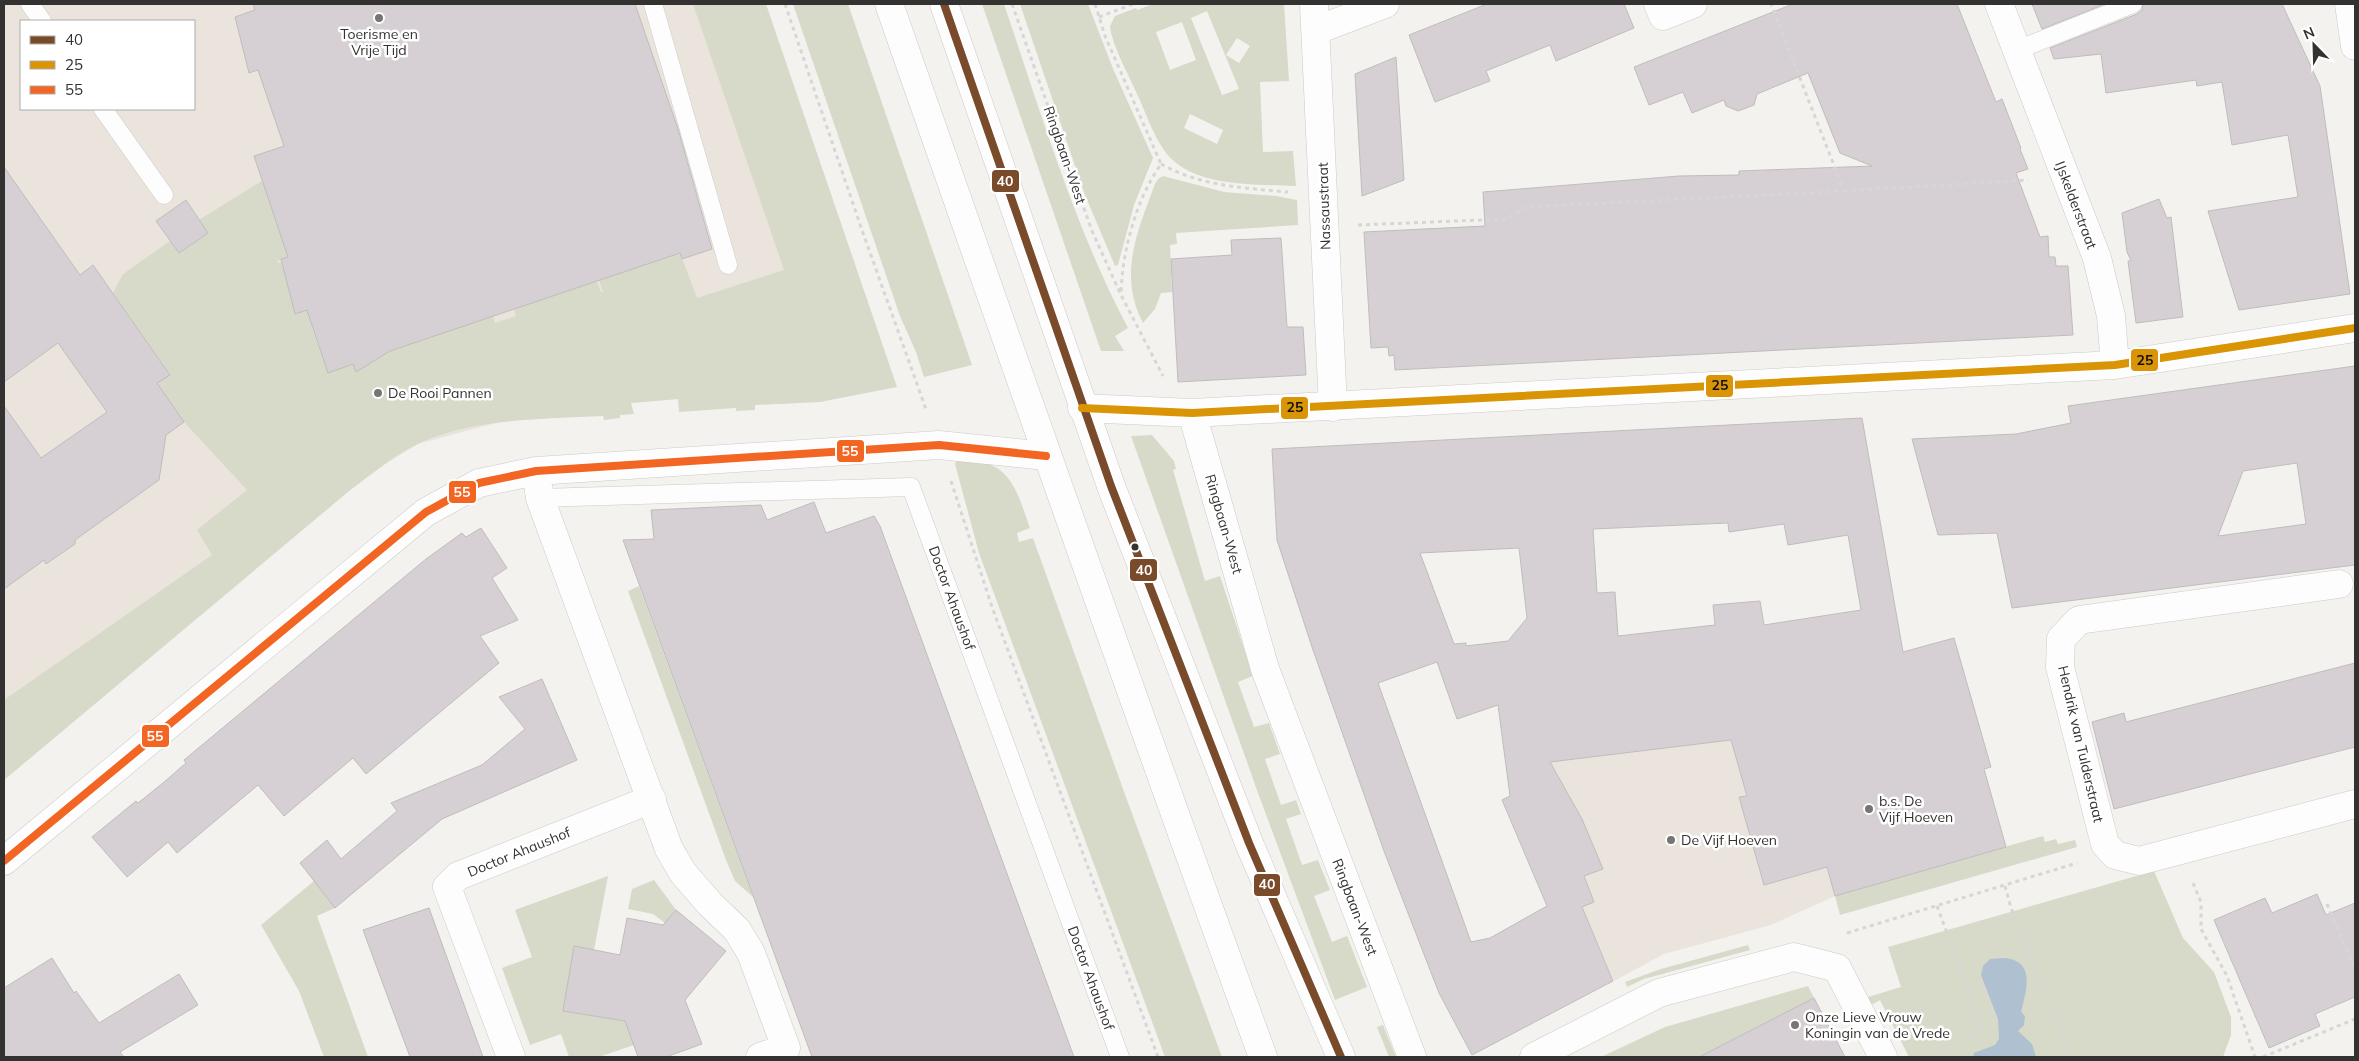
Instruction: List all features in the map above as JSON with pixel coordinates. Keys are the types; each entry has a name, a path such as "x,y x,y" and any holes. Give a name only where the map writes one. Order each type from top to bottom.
{"street":[{"path":"889,4 1046,456 1263,1057"},
{"path":"944,4 1082,408 1249,843 1341,1057"},
{"name":"Nassaustraat","path":"1314,4 1317,30 1333,407"},
{"path":"1317,30 1385,4"},
{"path":"1658,4 1663,16 1693,4"},
{"name":"IJskelderstraat","path":"1999,4 2097,258 2111,316 2115,365"},
{"path":"2349,4 2355,46"},
{"path":"1082,408 1192,413 2115,365 2355,328"},
{"name":"Ringbaan-West","path":"1192,413 1265,669 1412,1057"},
{"path":"4,861 426,512 479,483 536,471 939,445 1046,456"},
{"path":"536,471 540,498 669,849 683,873 710,904 737,930 751,953 788,1052 760,1057"},
{"name":"Hendrik van Tulderstraat","path":"2104,844 2060,667 2061,639 2079,620 2339,584"},
{"name":"Doctor Ahaushof","path":"510,1057 446,887 458,876 652,799"},
{"path":"2104,844 2115,855 2139,861 2355,804"},
{"path":"1534,1057 1659,993 1794,957 1837,968 1883,1057"}],"lane":[{"path":"30,4 41,20"},
{"path":"653,4 728,264"},
{"path":"2017,50 2133,4"},
{"path":"104,110 164,195"},
{"name":"Doctor Ahaushof","path":"540,498 911,487 1120,1057"}],"path":[{"path":"785,4 862,233 939,445 992,607 1158,1057"},
{"name":"Ringbaan-West","path":"1012,4 1088,223 1121,295 1166,382 1192,413"},
{"path":"1095,4 1161,164 1177,173 1214,185 1324,194"},
{"path":"1099,17 1133,4"},
{"path":"1771,4 1844,191"},
{"path":"1121,295 1121,281 1131,235 1151,178 1161,164"},
{"path":"1325,227 1506,218 1527,207 2034,180 2063,170"},
{"path":"1821,963 1835,937 2073,866 2104,844"},
{"path":"2181,850 2201,902 2201,928 2227,976 2255,1057"},
{"path":"2005,886 2011,908 2072,1057"},
{"path":"2327,904 2355,969"},
{"path":"1937,906 1983,1030 1941,1048 1945,1057"},
{"path":"2263,1057 2355,1019"}],"shaded area":[{"name":"De Rooi Pannen","path":"4,4 723,4 812,281 678,399 629,403 500,422 418,444 385,464 349,491 4,780"},
{"name":"De Vijf Hoeven","path":"1731,740 1747,796 1739,798 1764,885 1814,871 1825,861 1835,896 1771,925 1664,954 1614,981 1582,907 1594,901 1584,876 1603,869 1582,819 1550,762"}],"green space":[{"path":"693,4 766,4 897,387 820,402 755,405 755,410 736,411 736,408 679,412 678,399 631,403 634,414 620,415 620,418 604,420 603,416 511,421 466,428 422,442 393,458 349,491 4,780 4,700 212,555 197,530 247,490 184,422 157,383 170,374 113,293 123,274 170,241 179,253 208,233 199,220 265,179 274,218 282,237 293,255 277,261 278,263 281,262 297,311 295,314 332,302 338,319 312,328 328,373 353,364 356,371 390,351 493,316 495,323 516,316 514,309 597,281 601,292 603,292 599,280 680,253 697,298 784,270"},
{"path":"793,4 848,4 972,365 924,377 916,352 900,316"},
{"path":"982,4 1004,4 1045,128 1075,209 1091,250 1128,328 1115,336 1124,351 1101,351"},
{"path":"1020,4 1088,4 1114,71 1153,158 1134,205 1118,265 1115,266 1085,195"},
{"path":"1153,4 1284,4 1289,81 1260,82 1263,152 1293,151 1296,186 1244,184 1209,178 1192,173 1166,153 1153,132 1111,34 1110,26 1115,16 1136,8 1137,10","holes":["1207,11 1239,89 1222,95 1191,18","1182,22 1196,60 1170,70 1156,32","1237,38 1250,46 1239,63 1226,55","1190,114 1223,130 1217,144 1184,128"]},
{"path":"1163,176 1224,192 1276,196 1297,200 1298,225 1176,233 1177,244 1170,245 1172,292 1161,293 1155,309 1143,323 1132,288 1133,253 1142,219 1155,184"},
{"path":"1152,435 1174,461 1176,469 1173,470 1205,581 1220,576 1253,676 1238,682 1254,727 1269,723 1280,754 1265,759 1281,805 1296,800 1301,814 1286,819 1302,865 1318,860 1330,890 1314,896 1332,942 1347,936 1367,987 1335,1000 1258,793 1131,436"},
{"path":"957,459 982,462 998,469 1011,482 1020,500 1030,528 1017,533 1019,542 1033,538 1222,1057 1165,1057 979,553 955,464"},
{"path":"639,586 753,897 735,881 726,860 628,591"},
{"path":"2043,836 2045,842 2056,839 2058,844 2075,840 2077,847 1840,915 1835,896"},
{"path":"2154,871 2183,938 2214,972 2231,1017 2231,1035 2223,1057 1909,1057 1880,1000 1873,1004 1869,1003 1868,997 1901,987 1888,947"},
{"path":"608,876 594,950 564,1011 625,1021 634,1045 599,1057 569,1057 561,1034 530,1045 502,968 532,957 515,910"},
{"path":"654,880 676,910 665,923 653,914 628,909 632,889"},
{"path":"314,881 335,908 317,916 368,1057 324,1057 299,991 261,925"},
{"path":"1748,945 1750,950 1644,979 1627,987 1625,982 1661,969"},
{"path":"1808,986 1814,998 1699,1057 1601,1057 1665,1027"},
{"path":"1383,1025 1396,1057 1389,1057 1377,1027"}],"water":[{"path":"2006,958 2022,965 2025,971 2027,979 2021,1012 2025,1016 2024,1025 2018,1031 2032,1044 2036,1057 1973,1057 1974,1053 1995,1045 1999,1039 1998,1019 1981,975 1983,966 1990,959"}],"building":[{"path":"253,4 635,4 678,129 712,249 682,259 680,253 390,351 356,372 353,364 328,373 307,310 295,314 281,259 288,257 254,156 284,146 258,70 249,73 235,17 255,10"},
{"path":"1487,4 1624,4 1634,28 1556,61 1550,45 1486,71 1490,81 1435,102 1409,35"},
{"path":"1793,4 1957,4 1996,102 2002,99 2021,148 2028,169 2016,173 2040,237 2048,236 2049,257 2055,257 2056,266 2068,266 2073,335 1395,370 1394,355 1389,356 1388,347 1371,348 1364,232 1485,226 1483,192 1679,176 1739,175 1739,171 1872,166 1840,153 1808,73 1757,94 1754,105 1738,111 1726,106 1724,100 1692,113 1683,92 1649,105 1634,67"},
{"path":"2032,4 2105,4 2042,29"},
{"path":"2143,4 2282,4 2320,86 2350,294 2239,310 2208,211 2298,197 2288,135 2232,145 2222,82 2197,86 2196,80 2106,93 2101,54 2054,59 2050,48 2137,14 2142,10"},
{"path":"1396,57 1404,180 1362,196 1355,74"},
{"path":"4,167 80,275 93,265 170,375 157,383 184,422 166,435 159,480 75,540 75,544 46,564 44,560 4,589 4,406 41,458 107,412 58,343 4,382"},
{"path":"2159,199 2167,218 2171,217 2183,317 2136,323 2128,261 2131,261 2127,252 2122,213"},
{"path":"186,200 208,233 179,253 156,221"},
{"path":"1281,238 1287,327 1303,327 1306,375 1178,382 1171,259 1232,255 1231,240"},
{"path":"2355,366 2355,565 2012,608 1997,533 1938,535 1912,439 2016,434 2071,423 2068,406","holes":["2297,463 2306,524 2218,536 2243,471"]},
{"path":"1862,418 1903,652 1954,638 1991,767 1984,769 2006,847 1835,896 1827,867 1764,885 1739,797 1747,796 1731,740 1550,762 1582,819 1603,869 1584,876 1594,902 1582,907 1613,981 1472,1055 1439,993 1384,851 1313,650 1277,540 1272,449","holes":["1728,523 1729,532 1784,524 1788,545 1848,535 1861,610 1764,625 1760,601 1713,605 1715,625 1618,636 1615,592 1597,593 1593,529","1519,548 1527,618 1508,641 1466,646 1466,643 1454,644 1420,553","1437,662 1457,719 1498,705 1510,796 1502,800 1547,906 1490,938 1471,942 1378,683"]},
{"path":"814,502 826,533 874,516 880,526 1074,1057 812,1057 623,540 654,539 651,510 761,505 767,520"},
{"path":"481,528 507,568 492,578 518,620 480,636 499,663 366,774 353,758 284,816 258,785 177,853 168,842 127,877 92,837 136,801 138,803 163,783 186,763 184,760 426,559 462,533 466,537"},
{"path":"2355,663 2355,747 2114,809 2092,722 2124,713 2126,722"},
{"path":"542,679 577,760 442,819 335,908 300,863 327,840 341,859 397,811 391,803 482,765 525,729 499,697"},
{"path":"2317,894 2326,915 2355,903 2355,997 2315,1014 2320,1026 2269,1048 2214,920 2265,898 2272,913"},
{"path":"429,908 483,1057 410,1057 363,930"},
{"path":"676,910 726,951 685,1000 702,1044 666,1057 638,1057 625,1021 563,1011 574,946 620,955 627,918 663,925"},
{"path":"52,958 74,993 76,991 99,1023 179,974 198,1005 120,1052 124,1057 4,1057 4,988"},
{"name":"Onze Lieve Vrouw Koningin van de Vrede","path":"1814,998 1845,1057 1699,1057"}],"transit line":[{"name":"40","path":"944,4 1111,486 1249,843 1341,1057"},
{"name":"25","path":"1082,408 1192,413 2115,365 2355,328"},
{"name":"55","path":"4,861 426,512 479,483 536,471 939,445 1046,456"}],"place":[{"name":"Toerisme en Vrije Tijd","path":"379,18"},
{"name":"De Rooi Pannen","path":"378,393"},
{"name":"b.s. De Vijf Hoeven","path":"1869,809"},
{"name":"De Vijf Hoeven","path":"1671,840"},
{"name":"Onze Lieve Vrouw Koningin van de Vrede","path":"1795,1025"}]}
